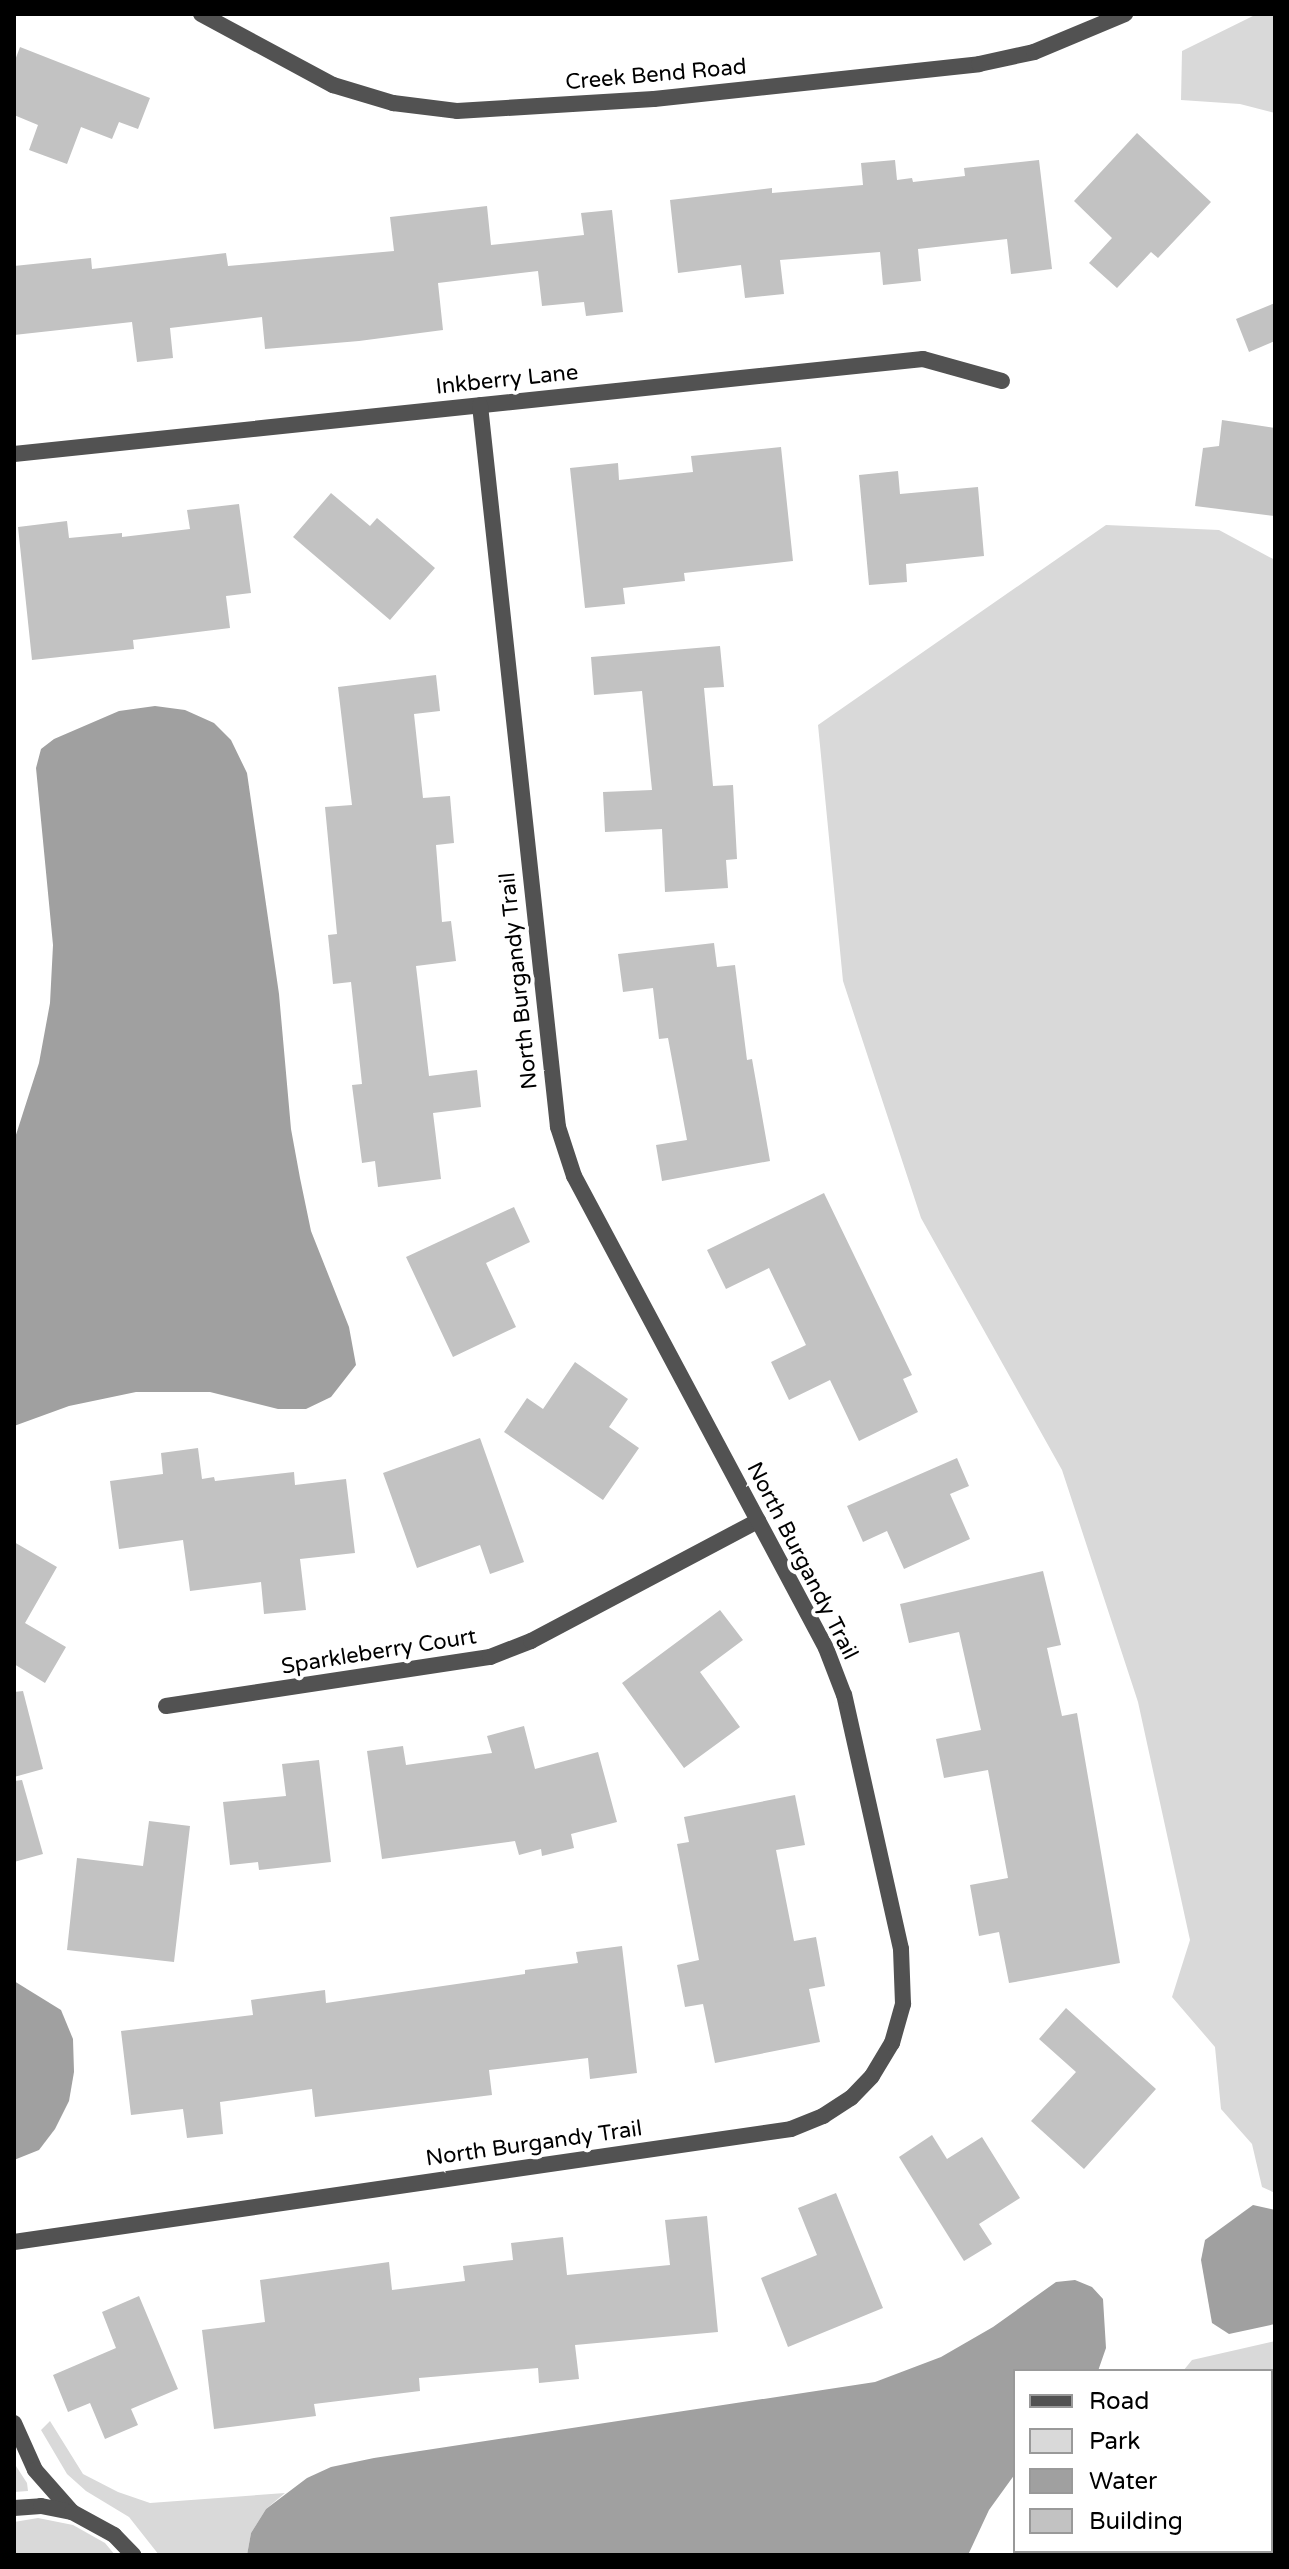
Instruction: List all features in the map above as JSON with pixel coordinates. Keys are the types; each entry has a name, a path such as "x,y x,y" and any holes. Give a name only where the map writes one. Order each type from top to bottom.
{"street":[{"name":"Creek Bend Road","path":"201,14 333,85 393,103 457,111 654,99 979,64 1034,52 1125,14"},
{"name":"Inkberry Lane","path":"14,454 923,359 1002,381"},
{"name":"North Burgandy Trail","path":"14,2242 791,2129 823,2116 851,2098 872,2076 892,2043 903,2004 901,1949 844,1695 826,1648 574,1176 558,1127 480,405"},
{"name":"Sparkleberry Court","path":"166,1706 490,1657 531,1641 758,1521"},
{"path":"14,2423 35,2470 72,2512"},
{"path":"14,2508 41,2506 72,2512 114,2535 133,2555"}],"green space":[{"path":"1257,14 1275,14 1275,113 1240,104 1181,100 1182,51"},
{"path":"1106,525 1219,530 1275,560 1275,2193 1262,2187 1252,2144 1221,2109 1215,2047 1172,1997 1190,1940 1138,1702 1062,1470 921,1218 843,981 818,725"},
{"path":"1275,2341 1275,2555 1137,2555 1273,2553 1273,2369 1185,2369 1192,2360"},
{"path":"50,2421 83,2474 118,2492 150,2503 285,2493 266,2509 251,2533 247,2555 159,2555 129,2517 86,2491 67,2474 41,2430"},
{"path":"14,2463 27,2483 28,2491 14,2492"},
{"path":"38,2518 73,2525 105,2543 115,2555 14,2555 14,2522"}],"water":[{"path":"155,706 185,710 214,723 231,740 247,773 279,994 291,1129 300,1178 311,1231 349,1327 356,1365 331,1397 306,1409 278,1409 210,1392 136,1392 69,1406 14,1426 14,1141 39,1063 50,1003 53,945 36,768 41,749 54,739 119,711"},
{"path":"14,1981 61,2010 73,2039 74,2072 69,2101 55,2129 39,2150 14,2160"},
{"path":"1253,2205 1275,2210 1275,2324 1229,2334 1212,2323 1201,2260 1205,2240"},
{"path":"1075,2280 1092,2287 1103,2299 1106,2348 1099,2369 1013,2369 1013,2477 989,2510 968,2555 247,2555 251,2533 266,2509 307,2478 331,2467 875,2382 941,2357 993,2327 1056,2282"}],"building":[{"path":"20,47 150,98 138,129 119,122 112,139 81,127 67,164 29,150 38,125 14,115 14,63"},
{"path":"1137,133 1211,202 1158,258 1151,252 1117,288 1089,263 1112,238 1074,201"},
{"path":"895,160 897,180 912,178 913,182 965,176 964,168 1039,160 1052,269 1011,274 1007,239 918,249 921,281 883,285 880,252 780,260 784,294 745,298 741,265 678,273 670,200 772,188 772,193 863,185 861,163"},
{"path":"487,206 491,245 584,235 581,213 612,210 623,312 586,316 584,302 542,306 538,271 438,283 443,330 359,341 265,349 262,317 170,328 173,358 137,362 132,322 14,335 14,266 91,258 92,269 226,253 228,266 394,251 390,217"},
{"path":"1275,303 1275,341 1249,352 1236,319"},
{"path":"1222,420 1275,428 1275,516 1195,506 1203,448 1219,446"},
{"path":"781,447 793,561 684,573 685,581 623,588 625,604 585,608 570,468 618,463 619,480 693,472 691,456"},
{"path":"898,471 900,494 978,487 984,556 906,564 907,582 869,585 859,475"},
{"path":"331,493 370,526 377,518 435,568 390,620 293,537"},
{"path":"239,504 251,593 226,596 230,628 133,640 134,649 32,660 18,527 67,521 69,538 122,533 122,537 190,529 187,510"},
{"path":"720,646 724,687 704,688 713,786 733,785 737,859 726,860 728,888 665,892 662,829 605,832 603,792 652,790 642,691 594,695 591,657"},
{"path":"436,675 440,711 414,714 423,798 450,796 454,843 436,845 442,922 451,921 456,961 416,966 429,1076 477,1070 481,1107 433,1113 441,1179 378,1187 375,1161 362,1163 352,1085 362,1084 351,982 333,984 328,935 337,934 325,807 352,805 338,687"},
{"path":"714,943 717,967 735,965 747,1060 752,1059 770,1161 662,1181 656,1145 687,1140 668,1038 659,1039 653,988 623,992 618,954"},
{"path":"824,1193 912,1375 903,1379 918,1412 859,1441 830,1380 789,1400 771,1362 806,1345 769,1268 726,1289 707,1250"},
{"path":"514,1207 530,1242 486,1263 516,1327 453,1357 406,1257"},
{"path":"575,1362 628,1399 609,1427 639,1448 603,1500 504,1432 527,1398 543,1409"},
{"path":"480,1438 524,1562 490,1574 480,1545 417,1568 383,1473"},
{"path":"198,1448 202,1479 214,1477 215,1481 294,1472 295,1485 346,1479 355,1553 300,1559 306,1610 264,1614 261,1582 190,1591 183,1540 119,1549 110,1481 163,1474 161,1453"},
{"path":"957,1458 969,1486 950,1494 970,1539 904,1569 887,1531 863,1542 847,1506"},
{"path":"14,1542 57,1567 25,1623 66,1647 45,1683 14,1664"},
{"path":"1043,1571 1061,1645 1047,1648 1062,1716 1077,1713 1120,1963 1009,1983 999,1932 979,1936 970,1885 1008,1878 988,1770 944,1778 936,1739 981,1730 959,1632 909,1643 900,1604"},
{"path":"720,1610 743,1640 700,1672 740,1727 684,1768 622,1683"},
{"path":"23,1691 43,1769 14,1777 14,1692"},
{"path":"524,1726 535,1769 598,1752 617,1822 571,1834 574,1848 542,1856 541,1849 519,1855 515,1841 382,1859 367,1751 403,1746 406,1765 492,1753 487,1736"},
{"path":"319,1760 331,1862 259,1870 258,1862 230,1865 223,1802 286,1796 282,1764"},
{"path":"22,1780 43,1854 14,1862 14,1781"},
{"path":"795,1795 805,1845 776,1850 794,1941 816,1937 825,1986 809,1989 820,2042 715,2063 703,2004 685,2007 677,1965 699,1960 677,1844 689,1842 684,1817"},
{"path":"149,1821 190,1826 174,1962 67,1950 77,1858 143,1866"},
{"path":"622,1946 637,2073 590,2079 588,2058 489,2070 492,2095 315,2117 312,2089 220,2102 223,2134 187,2138 183,2109 131,2115 121,2031 253,2015 251,2000 325,1990 326,2003 525,1974 525,1970 578,1963 576,1952"},
{"path":"1066,2008 1156,2089 1084,2169 1031,2121 1076,2072 1039,2039"},
{"path":"932,2135 947,2159 982,2137 1020,2198 979,2224 992,2244 964,2261 899,2157"},
{"path":"836,2193 883,2308 788,2347 761,2278 817,2255 798,2208"},
{"path":"707,2216 718,2332 575,2345 579,2379 539,2383 538,2368 419,2378 420,2391 314,2404 316,2416 214,2429 202,2330 265,2322 260,2280 389,2262 392,2290 465,2281 463,2266 513,2260 511,2243 563,2237 567,2275 670,2265 665,2220"},
{"path":"139,2296 178,2389 131,2409 138,2425 105,2439 90,2403 68,2412 53,2375 116,2348 102,2312"}]}
